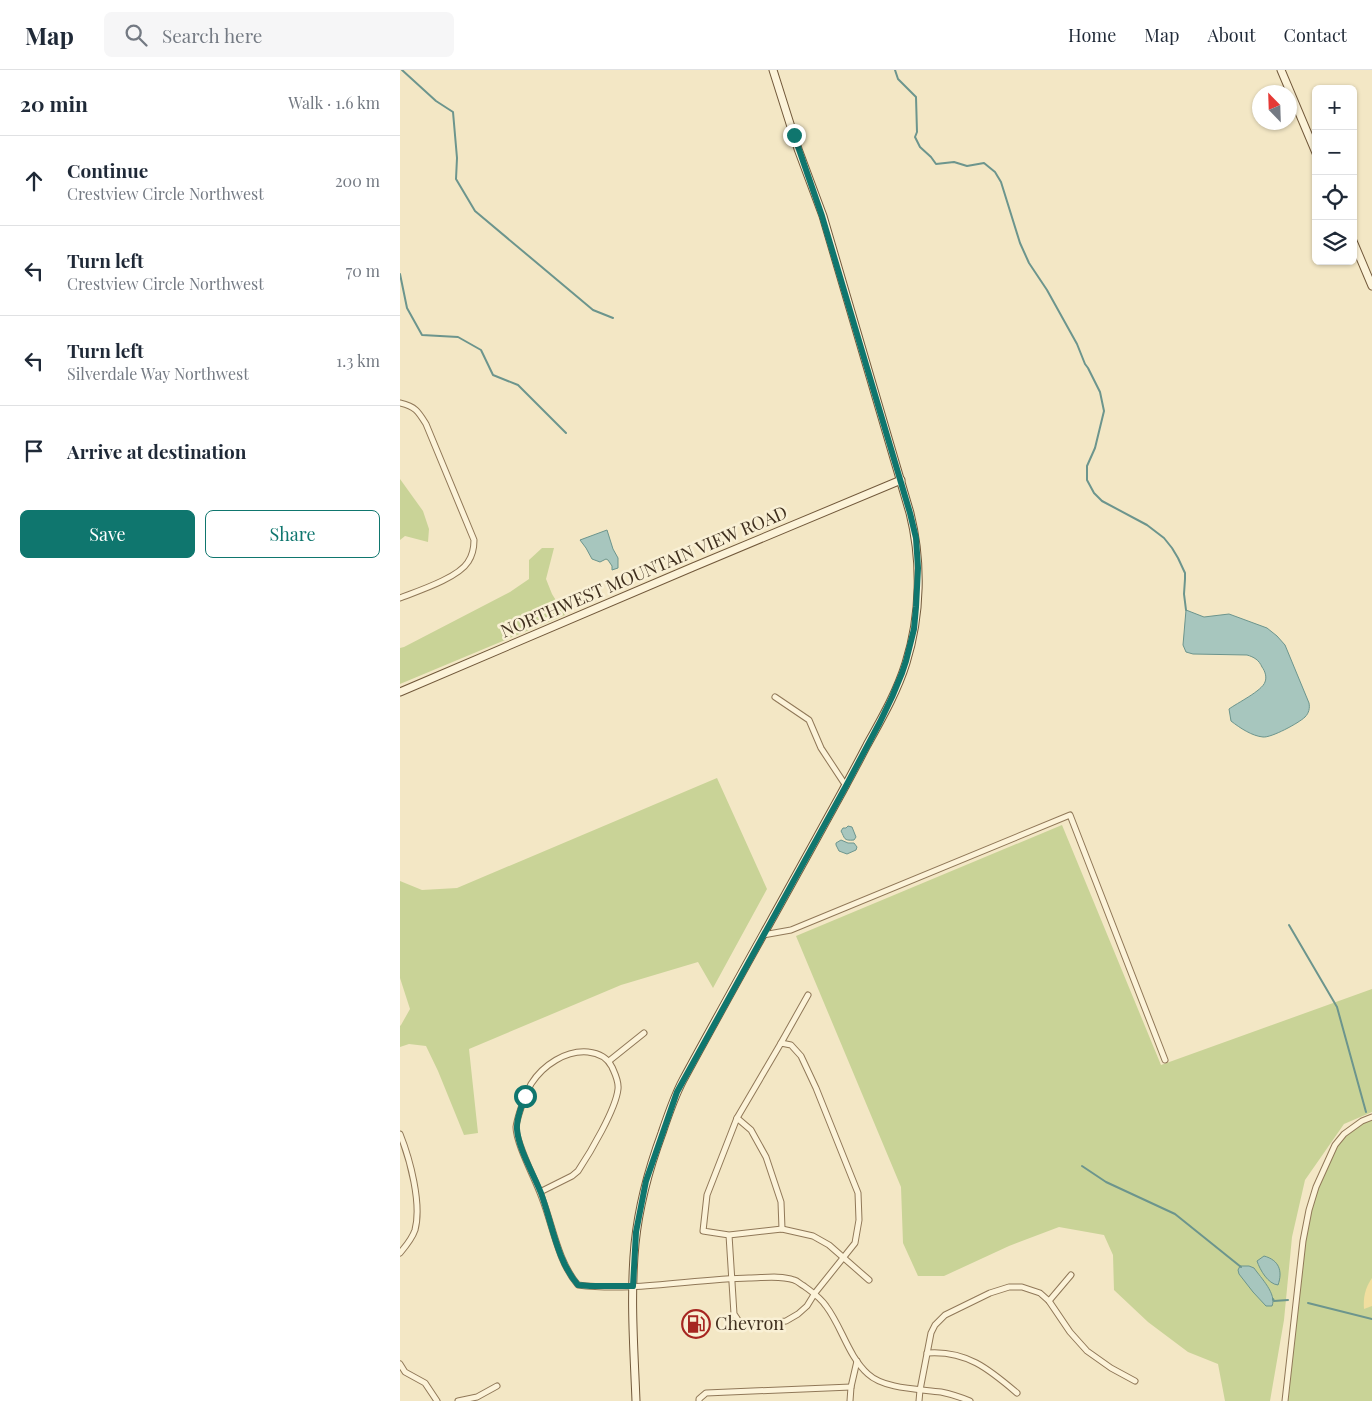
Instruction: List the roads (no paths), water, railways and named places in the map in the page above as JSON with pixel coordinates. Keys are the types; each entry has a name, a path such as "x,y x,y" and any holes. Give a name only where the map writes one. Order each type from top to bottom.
{"main road":[{"path":"636,1401 633,1286 636,1232 651,1163 672,1104 683,1080 846,786 898,685 914,629 918,587 917,552 913,525 822,216 773,70"},
{"path":"1281,70 1312,144"},
{"path":"1357,250 1372,286"},
{"name":"NORTHWEST MOUNTAIN VIEW ROAD","path":"400,692 901,480"}],"street":[{"path":"400,403 416,409 426,424 474,540 474,548 469,562 458,573 400,598"},
{"path":"775,697 808,720 821,748 846,786"},
{"path":"763,935 792,930 1070,815 1165,1060"},
{"path":"808,995 737,1118 707,1195 703,1231 729,1235 782,1230 813,1236 829,1245 869,1280"},
{"path":"609,1062 644,1033"},
{"path":"729,1235 734,1314 740,1323 750,1325 786,1321 798,1314 807,1306 815,1293 855,1243 859,1220 858,1193 816,1088 801,1056 790,1046 781,1043"},
{"path":"540,1192 578,1171 612,1108 618,1089 616,1074 609,1062 595,1053 580,1051 568,1054 540,1073 525,1096 518,1119 517,1132 563,1260 570,1275 578,1285 633,1286 732,1278 781,1278 796,1280 815,1293 827,1307 857,1361 868,1375 888,1385 941,1392 959,1396 970,1401"},
{"path":"1285,1401 1303,1241 1316,1187 1335,1145 1344,1134 1362,1121 1372,1117"},
{"path":"737,1118 752,1130 766,1157 781,1202 782,1230"},
{"path":"400,1134 411,1167 416,1222 410,1240 400,1253"},
{"path":"1049,1301 1071,1275"},
{"path":"919,1401 931,1333 935,1325 945,1315 990,1293 1009,1287 1022,1287 1040,1293 1049,1301 1070,1332 1087,1351 1134,1381"},
{"path":"927,1353 955,1354 968,1358 991,1371 1017,1393"},
{"path":"850,1401 857,1361"},
{"path":"400,1364 405,1372 425,1383 437,1401"},
{"path":"458,1401 477,1397 497,1386"},
{"path":"699,1401 706,1393 851,1387"}],"water":[{"path":"607,530 618,558 618,568 612,570 608,560 600,562 592,559 580,540"},
{"path":"1186,610 1204,617 1229,614 1267,628 1277,636 1285,645 1309,703 1309,710 1305,717 1285,730 1267,737 1250,733 1231,721 1229,709 1263,685 1266,680 1265,672 1258,661 1247,655 1193,654 1186,652 1183,645"},
{"path":"848,826 852,827 856,837 854,840 846,839 841,831"},
{"path":"841,840 854,843 857,847 856,850 847,854 839,851 836,843"},
{"path":"1264,1256 1273,1260 1280,1271 1278,1285 1271,1282 1260,1268 1257,1261"},
{"path":"1240,1266 1254,1268 1270,1291 1273,1301 1272,1306 1266,1306 1253,1292 1239,1274"}],"waterway":[{"path":"402,70 436,101 453,112 457,158 456,179 475,211 593,310 613,318"},
{"path":"895,70 898,79 916,97 917,132 915,137 920,147 936,164 954,162 967,166 984,163 995,172 1001,182 1020,243 1029,263 1047,290 1077,344 1100,392 1104,411 1095,448 1087,466 1087,480 1094,493 1102,501 1147,525 1164,538 1172,548 1185,573 1184,594 1186,610"},
{"path":"400,274 407,308 422,335 458,337 481,350 493,375 518,385 566,433"},
{"path":"1289,925 1337,1007 1366,1112"},
{"path":"1082,1166 1106,1182 1175,1214 1241,1267"},
{"path":"1273,1299 1274,1301 1288,1300"},
{"path":"1308,1303 1372,1319"}],"place":[{"name":"Chevron","path":"696,1324"}]}
